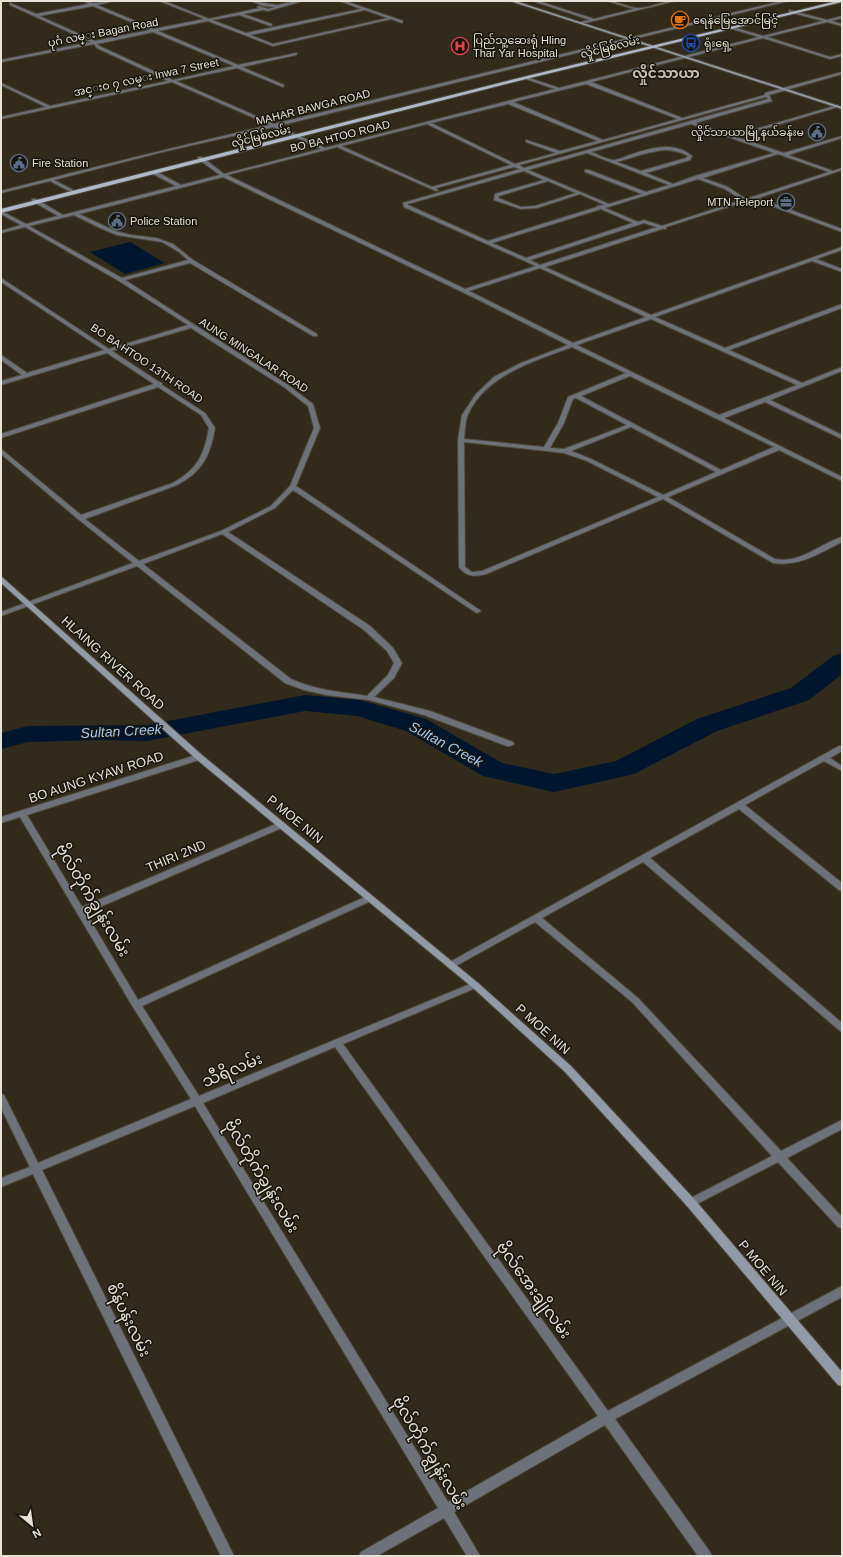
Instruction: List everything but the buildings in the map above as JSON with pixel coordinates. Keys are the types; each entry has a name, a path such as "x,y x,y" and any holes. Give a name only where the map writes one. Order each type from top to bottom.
{"main road":[{"name":"လှိုင်မြစ်လမ်း","path":"653,47 727,26 831,1"},
{"name":"လှိုင်မြစ်လမ်း","path":"1,208 155,173 526,78 842,1"},
{"name":"လှိုင်မြစ်လမ်း","path":"1,212 70,191 202,160"}],"street":[{"path":"85,1 283,86"},
{"path":"36,16 112,1"},
{"path":"161,1 273,45 393,18"},
{"path":"253,1 263,7"},
{"name":"ပုဂံ လမ္း Bagan Road","path":"1,62 240,14 263,7 274,9 278,8 278,6 301,1"},
{"path":"342,1 402,22"},
{"path":"512,1 842,108"},
{"path":"536,1 594,20"},
{"path":"609,1 637,10"},
{"path":"581,23 673,1"},
{"name":"MAHAR BAWGA ROAD","path":"1,192 162,151 273,126 786,1"},
{"path":"11,4 229,101 231,106"},
{"path":"246,34 365,9"},
{"path":"790,11 842,25"},
{"path":"240,14 271,25"},
{"name":"BO BA HTOO ROAD","path":"1,232 842,17"},
{"path":"727,26 830,58 842,55"},
{"path":"96,43 98,47 324,149"},
{"name":"အင္းဝ ၇ လမ္း Inwa 7 Street","path":"1,118 296,54"},
{"path":"432,188 558,152 766,96 784,89 842,73"},
{"path":"526,78 559,89"},
{"path":"586,82 681,119"},
{"path":"1,84 49,107"},
{"path":"766,96 771,100 405,203 406,206 802,385"},
{"path":"508,102 602,141"},
{"path":"732,137 837,106"},
{"path":"427,123 513,165 608,204"},
{"path":"692,123 833,172"},
{"path":"487,243 697,177 842,137"},
{"path":"527,141 558,152"},
{"path":"337,146 444,193"},
{"path":"613,162 668,148 687,153 690,156 688,159 641,173"},
{"path":"588,152 672,185"},
{"path":"202,160 223,175 466,292 842,479"},
{"path":"466,292 540,266 664,228 842,169"},
{"path":"587,171 644,193"},
{"path":"155,173 180,186"},
{"path":"697,177 728,189 734,192 738,197 746,200"},
{"path":"50,179 70,191"},
{"path":"548,180 497,195 496,199 521,208 535,207 579,193"},
{"path":"754,198 842,231"},
{"path":"36,201 62,216"},
{"path":"599,207 637,223"},
{"name":"AUNG MINGALAR ROAD","path":"1,212 121,280 286,386 311,405 318,428 293,487 273,507 223,532 1,614"},
{"path":"74,213 118,234 166,241 181,251 190,261 315,335"},
{"path":"525,260 637,223 648,221 664,228"},
{"path":"778,448 484,573 472,575 466,572 462,567 461,440 465,416 478,395 496,378 523,364 572,345 842,248"},
{"path":"812,259 842,271"},
{"path":"121,280 190,261"},
{"name":"BO BA HTOO 13TH ROAD","path":"1,280 160,384 203,414 212,428 207,453 194,472 186,479 80,518"},
{"path":"725,350 842,306"},
{"path":"1,383 191,326"},
{"path":"1,357 27,376"},
{"path":"718,418 842,369"},
{"path":"546,449 561,423 570,398 629,374"},
{"path":"1,436 160,384"},
{"path":"575,395 720,472"},
{"path":"766,400 841,436"},
{"path":"565,451 632,425"},
{"path":"461,440 565,451 589,460 663,497 773,561 781,564 792,562 842,539"},
{"path":"1,451 80,518 288,681 304,688 326,693 369,698 427,713 510,744"},
{"path":"293,487 477,611"},
{"path":"223,532 367,628 390,650 398,663 391,676 369,698"},
{"path":"1,579 29,604"},
{"name":"HLAING RIVER ROAD","path":"29,604 181,741"},
{"name":"P MOE NIN","path":"181,741 475,985 568,1069 691,1203 842,1381"},
{"path":"451,965 842,748"},
{"name":"BO AUNG KYAW ROAD","path":"1,820 199,757"},
{"path":"824,758 842,769"},
{"path":"739,805 842,888"},
{"name":"ဗိုလ်တိုက်ချွန်းလမ်း","path":"22,813 82,911 136,1005 197,1101 474,1556"},
{"name":"THIRI 2ND","path":"82,911 281,825"},
{"path":"644,858 842,1028"},
{"path":"136,1005 370,898"},
{"path":"536,918 635,1000 842,1224"},
{"name":"သီရိလမ်း","path":"1,1183 475,985"},
{"name":"ဗိုလ်အေးချိုလမ်း","path":"337,1043 706,1556"},
{"name":"စိန်ပန်းလမ်း","path":"1,1098 228,1556"},
{"path":"691,1203 842,1124"},
{"path":"365,1556 447,1511 606,1418 842,1291"}],"water":[{"path":"130,242 165,263 125,274 90,252"}],"waterway":[{"name":"Sultan Creek","path":"1,741 28,734 100,732 147,733 305,703 360,708 416,725 493,770 554,783 624,768 707,725 800,694 842,661"}],"place":[{"name":"ရေနံမြေအောင်မြင့်","path":"680,20"},
{"name":"ရုံးရှေ့","path":"691,43"},
{"name":"ပြည်သူ့ဆေးရုံ Hling Thar Yar Hospital","path":"460,46"},
{"name":"လှိုင်သာယာမြို့နယ်ခန်းမ","path":"817,132"},
{"name":"Fire Station","path":"19,163"},
{"name":"MTN Teleport","path":"786,202"},
{"name":"Police Station","path":"117,221"}],"district":[{"name":"လှိုင်သာယာ","path":"666,73"}]}
